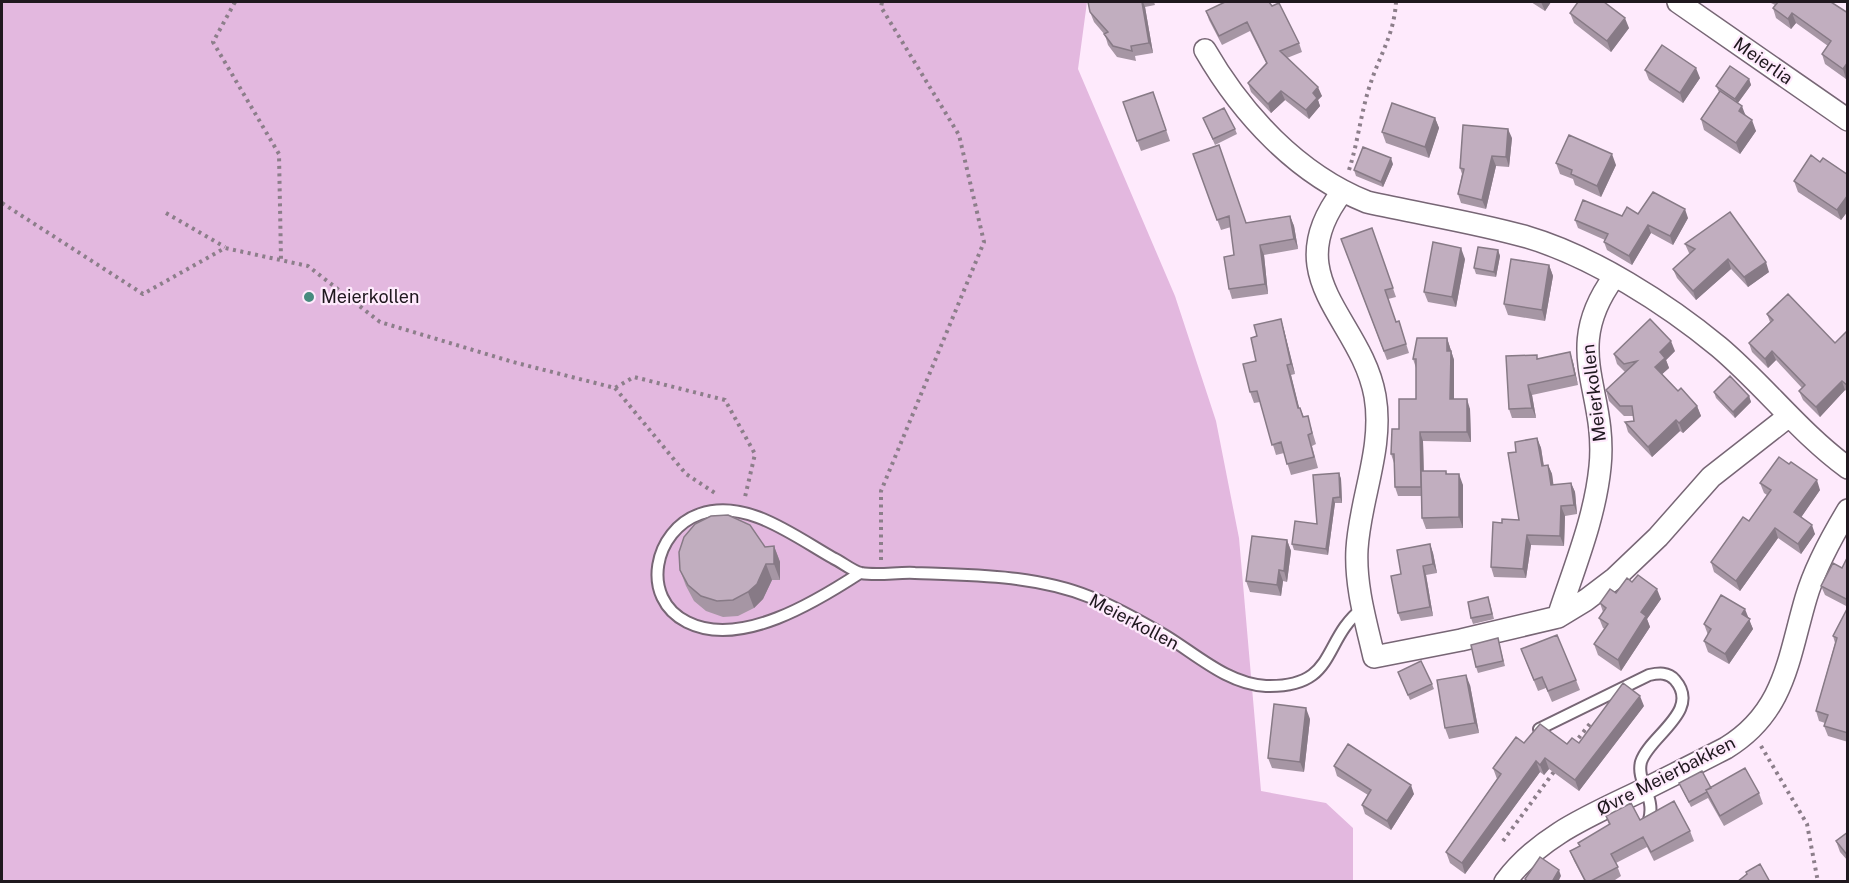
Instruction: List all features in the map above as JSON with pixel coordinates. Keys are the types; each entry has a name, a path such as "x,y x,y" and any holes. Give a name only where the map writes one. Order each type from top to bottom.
{"street":[{"name":"Meierlia","path":"1678,2 1848,120"},
{"path":"1205,50 1226,83 1264,129 1284,149 1342,192 1367,202 1529,238 1614,277 1703,334 1755,380 1789,416 1848,468"},
{"path":"1342,192 1324,220 1318,250 1318,264 1326,293 1363,359 1375,398 1375,447 1357,549 1357,575 1374,657 1558,617 1615,578 1658,537 1712,477 1789,416"},
{"name":"Meierkollen","path":"1558,617 1596,500 1601,450 1598,415 1589,370 1588,330 1593,311 1614,277"},
{"name":"Øvre Meierbakken","path":"1505,882 1527,854 1541,844 1589,815 1726,748 1750,731 1774,701 1783,683 1816,569 1848,510"}],"lane":[{"name":"Meierkollen","path":"860,573 792,612 761,623 736,628 709,629 689,624 674,614 663,602 658,586 657,568 662,547 673,531 688,519 724,509 747,513 768,522 860,573 997,578 1060,587 1090,597 1131,616 1214,668 1238,679 1264,686 1306,680 1320,670 1332,653 1343,628 1363,608"},
{"path":"1539,729 1658,673 1672,677 1681,689 1682,699 1678,714 1645,752 1641,764 1641,775 1651,801 1648,820"}],"path":[{"path":"235,2 213,42 279,154 280,260"},
{"path":"881,573 881,491 984,242 959,135 881,8 882,2"},
{"path":"1342,192 1357,145 1370,85 1395,24 1396,2"},
{"path":"2,203 143,294 225,248"},
{"path":"166,213 225,248 308,266 380,322 513,362 615,388 686,474 747,513"},
{"path":"615,388 634,377 726,400 755,454 745,495 747,513"},
{"path":"1573,747 1607,696"},
{"path":"1750,731 1807,824 1818,882"},
{"path":"1503,841 1559,765"}],"shaded area":[{"path":"2,2 1087,2 1078,69 1175,296 1216,421 1239,538 1261,791 1326,803 1353,828 1353,881 2,882"}],"building":[{"path":"1088,2 1142,2 1149,43 1131,46 1132,51 1113,46 1104,34 1108,32 1090,12"},
{"path":"1225,2 1269,2 1272,6 1279,3 1299,43 1280,51 1318,87 1313,93 1317,98 1306,110 1281,91 1268,104 1248,83 1267,63 1247,22 1219,36 1206,11"},
{"path":"1578,2 1604,2 1625,18 1607,41 1570,13"},
{"path":"1778,2 1831,2 1848,13 1848,62 1843,69 1822,54 1831,41 1792,13 1788,19 1773,8"},
{"path":"1662,45 1696,68 1680,93 1645,70"},
{"path":"1730,66 1749,79 1735,99 1716,86"},
{"path":"1720,91 1742,106 1739,111 1752,120 1736,143 1701,119"},
{"path":"1153,92 1166,130 1137,141 1123,102"},
{"path":"1392,103 1435,118 1425,147 1382,132"},
{"path":"1224,108 1235,129 1213,139 1203,118"},
{"path":"1463,125 1508,129 1506,157 1492,156 1482,200 1458,194 1464,169 1460,168"},
{"path":"1569,135 1612,154 1597,186 1571,174 1572,170 1556,163"},
{"path":"1219,145 1246,223 1290,216 1294,239 1260,245 1265,284 1229,289 1224,257 1234,255 1229,216 1217,220 1193,154"},
{"path":"1363,147 1391,158 1381,182 1354,170"},
{"path":"1811,155 1820,162 1823,158 1848,175 1848,195 1837,210 1794,181"},
{"path":"1653,192 1685,209 1670,236 1648,225 1629,256 1604,242 1608,234 1575,220 1583,200 1622,216 1627,207 1638,214"},
{"path":"1730,212 1766,262 1744,277 1728,259 1693,291 1673,269 1695,249 1685,244"},
{"path":"1372,228 1393,288 1385,290 1396,322 1399,321 1406,344 1384,351 1341,239"},
{"path":"1433,242 1461,248 1452,297 1424,292"},
{"path":"1478,247 1498,250 1494,272 1474,268"},
{"path":"1511,259 1549,265 1542,310 1504,304"},
{"path":"1788,294 1835,343 1848,330 1848,386 1842,381 1816,407 1799,391 1805,385 1772,351 1765,359 1749,343 1773,320 1767,314"},
{"path":"1281,319 1291,364 1287,365 1298,408 1303,417 1308,416 1312,433 1308,435 1314,457 1287,464 1281,442 1272,445 1257,391 1250,392 1243,364 1256,361 1251,338 1257,336 1254,325"},
{"path":"1650,319 1671,341 1660,352 1665,358 1655,367 1678,391 1681,388 1697,406 1679,423 1676,420 1648,447 1625,422 1634,421 1632,406 1620,406 1606,390 1637,361 1624,364 1614,354"},
{"path":"1417,338 1447,338 1447,351 1451,351 1450,399 1467,399 1467,432 1420,432 1421,487 1395,487 1394,454 1391,454 1392,429 1399,429 1399,399 1416,399 1416,359 1413,359"},
{"path":"1570,352 1575,375 1528,385 1532,408 1509,409 1506,356 1537,355 1537,359"},
{"path":"1730,376 1749,396 1733,412 1714,392"},
{"path":"1537,438 1542,466 1548,465 1551,485 1571,483 1574,505 1561,506 1560,536 1527,535 1523,569 1491,567 1493,522 1502,523 1502,519 1519,520 1508,453 1516,452 1515,442"},
{"path":"1779,457 1789,464 1791,462 1817,480 1794,512 1812,525 1798,544 1775,528 1736,581 1711,562 1743,517 1749,521 1771,490 1760,483"},
{"path":"1421,471 1446,471 1446,474 1459,474 1459,517 1422,518"},
{"path":"1339,473 1340,497 1333,498 1326,549 1292,544 1295,521 1317,524 1313,475"},
{"path":"728,515 750,525 765,547 774,546 774,564 766,564 757,584 748,592 733,600 717,601 701,596 688,585 680,570 679,552 684,537 695,524 711,516"},
{"path":"1252,536 1287,540 1284,571 1279,570 1277,585 1246,581"},
{"path":"1430,544 1433,564 1423,566 1430,607 1398,613 1391,576 1401,574 1397,550"},
{"path":"1848,556 1848,600 1821,586 1833,563 1842,568"},
{"path":"1638,575 1657,589 1641,612 1646,616 1618,660 1594,644 1608,624 1599,618 1606,608 1600,603 1610,589 1616,593 1627,578 1632,582"},
{"path":"1721,595 1745,609 1742,614 1750,619 1725,654 1704,641 1711,629 1704,624"},
{"path":"1488,597 1492,614 1471,618 1468,602"},
{"path":"1848,607 1848,733 1824,726 1828,715 1816,711 1837,638 1833,636"},
{"path":"1557,635 1576,680 1548,691 1542,677 1534,680 1521,649"},
{"path":"1498,638 1503,661 1476,667 1471,645"},
{"path":"1421,661 1432,684 1408,695 1398,672"},
{"path":"1466,675 1475,723 1445,728 1437,680"},
{"path":"1623,683 1640,696 1575,780 1545,758 1540,765 1536,761 1462,863 1446,852 1501,774 1493,768 1516,737 1524,743 1540,724 1567,744 1572,738 1579,743"},
{"path":"1274,704 1306,708 1300,762 1268,758"},
{"path":"1348,744 1411,785 1387,821 1362,805 1371,790 1334,766"},
{"path":"1745,768 1759,793 1720,816 1706,790"},
{"path":"1702,771 1711,788 1689,802 1679,783"},
{"path":"1674,801 1690,831 1651,852 1643,837 1611,854 1618,867 1586,882 1570,851 1580,846 1578,843 1610,824 1606,816 1631,803 1640,820"},
{"path":"1848,832 1848,856 1836,841"},
{"path":"1540,857 1559,870 1552,882 1528,882 1525,879"},
{"path":"1760,864 1770,882 1737,882 1747,874 1746,872"}],"place":[{"name":"Meierkollen","path":"309,297"}]}
